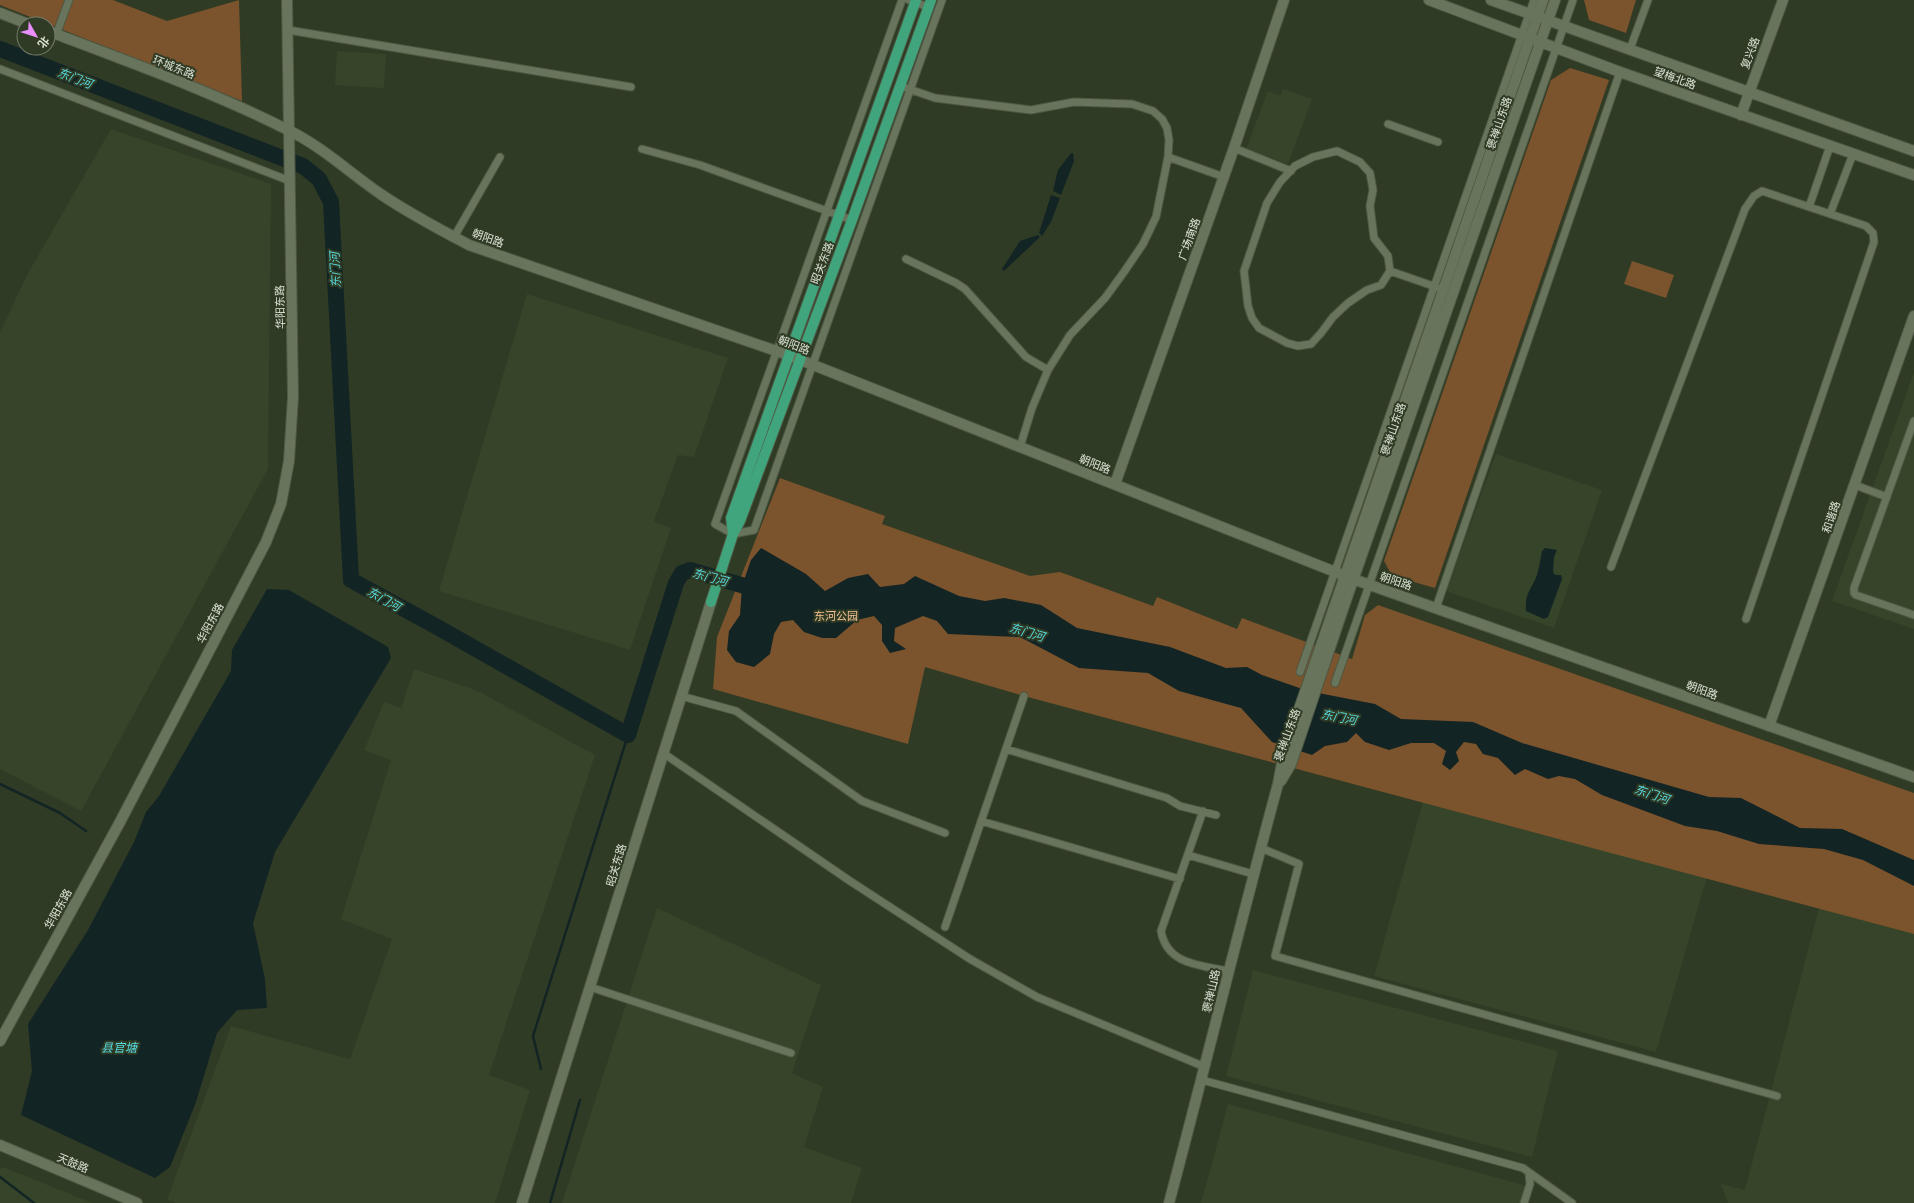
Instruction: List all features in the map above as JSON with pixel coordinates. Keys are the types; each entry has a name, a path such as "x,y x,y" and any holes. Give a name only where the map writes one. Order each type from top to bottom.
{"main road":[{"path":"287,0 289,130"},
{"name":"广场南路","path":"1115,484 1224,177 1284,0"},
{"name":"望梅北路","path":"1429,0 1620,72 1914,175"},
{"name":"望梅北路","path":"1491,0 1749,93 1914,150"},
{"name":"褒禅山东路","path":"1288,755 1304,689 1344,575 1438,288 1533,16 1543,0"},
{"name":"褒禅山东路","path":"1278,784 1288,755 1315,692 1344,575 1453,293 1555,0"},
{"name":"复兴路","path":"1741,115 1783,0"},
{"name":"昭关东路","path":"733,534 731,518 839,215 913,1"},
{"name":"昭关东路","path":"522,1203 733,534 740,521 852,220 929,4"},
{"path":"0,13 16,19"},
{"name":"环城东路","path":"56,34 172,78 289,130"},
{"name":"华阳东路","path":"0,1041 120,822 266,542 282,497 289,461 293,397 289,130"},
{"name":"朝阳路","path":"289,130 323,150 382,195 469,245 799,359 1344,575 1914,777"},
{"name":"和谐路","path":"1769,726 1914,316"},
{"name":"褒禅山路","path":"1169,1203 1202,1080 1253,874 1278,784"},
{"name":"天鼓路","path":"0,1145 137,1203"}],"street":[{"path":"56,25 69,0"},
{"path":"902,0 715,524 733,534 754,530 942,0"},
{"path":"1533,16 1534,0"},
{"path":"1335,683 1572,0"},
{"path":"1630,49 1648,0"},
{"path":"913,1 929,4"},
{"path":"288,30 631,87"},
{"path":"0,69 290,178"},
{"path":"1436,608 1620,72"},
{"path":"900,85 935,98 1031,110 1074,102 1132,104 1152,111 1162,119 1167,128 1169,140 1168,157 1156,217 1143,244 1105,298 1070,335 1048,370 1032,408 1020,447"},
{"path":"1388,124 1438,142"},
{"path":"1808,207 1830,146"},
{"path":"642,148 700,165 852,220"},
{"path":"1234,148 1290,171"},
{"path":"1337,151 1360,162 1370,173 1373,190 1370,206 1374,238 1388,256 1390,271 1381,285 1367,290 1348,303 1333,317 1311,344 1298,346 1287,344 1259,328 1252,318 1248,306 1244,271 1267,203 1280,182 1290,171 1295,166 1312,157 1337,151"},
{"path":"1830,214 1853,154"},
{"path":"454,237 500,157"},
{"path":"1168,157 1224,177"},
{"path":"1611,567 1745,209 1754,196 1762,191 1866,226 1873,233 1874,242 1746,619"},
{"path":"906,259 956,283 965,289 1026,357 1048,370"},
{"path":"1390,271 1453,293"},
{"path":"1914,421 1854,593 1914,615"},
{"path":"1855,485 1887,496"},
{"path":"1300,672 1344,575"},
{"path":"681,696 736,711 862,802 945,833"},
{"path":"945,927 1024,696"},
{"path":"1006,749 1167,798 1180,806 1216,814"},
{"path":"663,753 850,881 970,959 1037,997 1205,1067"},
{"path":"1203,811 1161,931 1163,941 1169,950 1184,962 1228,972"},
{"path":"981,821 1180,879"},
{"path":"1261,848 1299,864 1275,956 1777,1096"},
{"path":"1188,855 1253,874"},
{"path":"590,987 791,1053"},
{"path":"1202,1080 1523,1168 1529,1174 1534,1175 1572,1203"},
{"path":"1524,1203 1530,1184 1529,1174"}],"shaded area":[{"path":"337,51 386,54 384,88 335,85"},
{"path":"1283,89 1312,99 1288,164 1246,149 1268,91 1280,96"},
{"path":"111,129 271,184 268,469 81,811 0,769 0,332 27,275"},
{"path":"527,294 728,358 694,457 678,455 654,521 671,528 630,650 439,591"},
{"path":"1914,372 1914,629 1832,601"},
{"path":"1496,454 1602,490 1554,628 1446,591"},
{"path":"414,669 478,691 595,755 489,1075 530,1090 495,1203 177,1203 167,1200 231,1026 350,1059 392,939 341,919 391,760 364,750 384,702 401,708"},
{"path":"1423,802 1707,877 1656,1052 1374,976"},
{"path":"657,908 821,985 792,1073 823,1087 804,1147 862,1168 851,1203 562,1203"},
{"path":"1819,908 1914,934 1914,1203 1728,1203 1721,1184 1745,1190"},
{"path":"1253,970 1558,1051 1532,1157 1226,1076"},
{"path":"1228,1104 1527,1186 1521,1203 1201,1203"},
{"path":"3,1167 92,1203 0,1203 0,1169"}],"green space":[{"path":"0,0 113,0 167,21 239,0 242,101 56,27 56,16 28,16 0,5"},
{"path":"1584,0 1636,0 1626,33 1589,20"},
{"path":"1570,68 1609,80 1435,588 1392,576 1384,561 1551,80"},
{"path":"1632,261 1674,275 1666,298 1624,284"},
{"name":"东河公园","path":"780,478 885,516 882,524 1030,576 1060,572 1153,606 1157,597 1237,629 1242,618 1352,659 1365,615 1378,605 1914,793 1914,934 1024,696 925,667 908,744 713,689 717,637"}],"water":[{"path":"1071,153 1073,153 1074,161 1061,195 1053,191 1058,170"},
{"path":"1051,195 1060,198 1051,222 1042,236 1039,233"},
{"path":"1038,235 1040,237 1004,271 1002,269 1020,241"},
{"path":"761,548 806,574 825,591 848,578 868,574 880,587 904,584 915,576 959,596 985,601 1004,598 1041,605 1077,628 1170,647 1226,668 1247,667 1262,675 1308,691 1375,704 1401,719 1473,722 1522,743 1709,797 1741,798 1800,828 1842,829 1914,860 1914,886 1863,860 1824,849 1759,844 1717,831 1685,826 1602,795 1575,779 1559,776 1548,779 1525,769 1515,775 1498,758 1483,754 1476,744 1464,742 1456,752 1459,761 1450,770 1442,764 1446,751 1434,743 1411,743 1389,750 1365,742 1356,733 1347,742 1325,746 1312,755 1272,742 1241,708 1179,691 1148,673 1079,668 1020,637 948,634 937,621 923,616 895,628 894,641 906,649 890,653 882,641 882,625 874,616 857,620 836,638 822,638 804,632 793,620 781,622 774,634 770,654 754,667 736,662 727,650 729,631 740,615 742,586 751,560"},
{"path":"1545,548 1557,550 1554,557 1553,573 1556,575 1561,575 1562,579 1548,617 1544,619 1526,611 1526,602 1527,595 1537,575 1542,551"},
{"name":"县官塘","path":"267,589 289,590 388,647 391,658 275,852 253,923 265,979 267,1008 237,1010 217,1033 196,1102 170,1167 155,1178 21,1115 32,1071 28,1024 88,930 134,842 146,812 159,796 231,671 232,650"}],"waterway":[{"name":"东门河","path":"0,49 303,166 319,179 331,202 351,580 628,735 676,583 682,573 690,570 762,591"},
{"path":"541,1069 533,1036 628,735"},
{"path":"0,784 60,813 86,831"},
{"path":"550,1203 580,1100"},
{"path":"0,1177 34,1203"}]}
